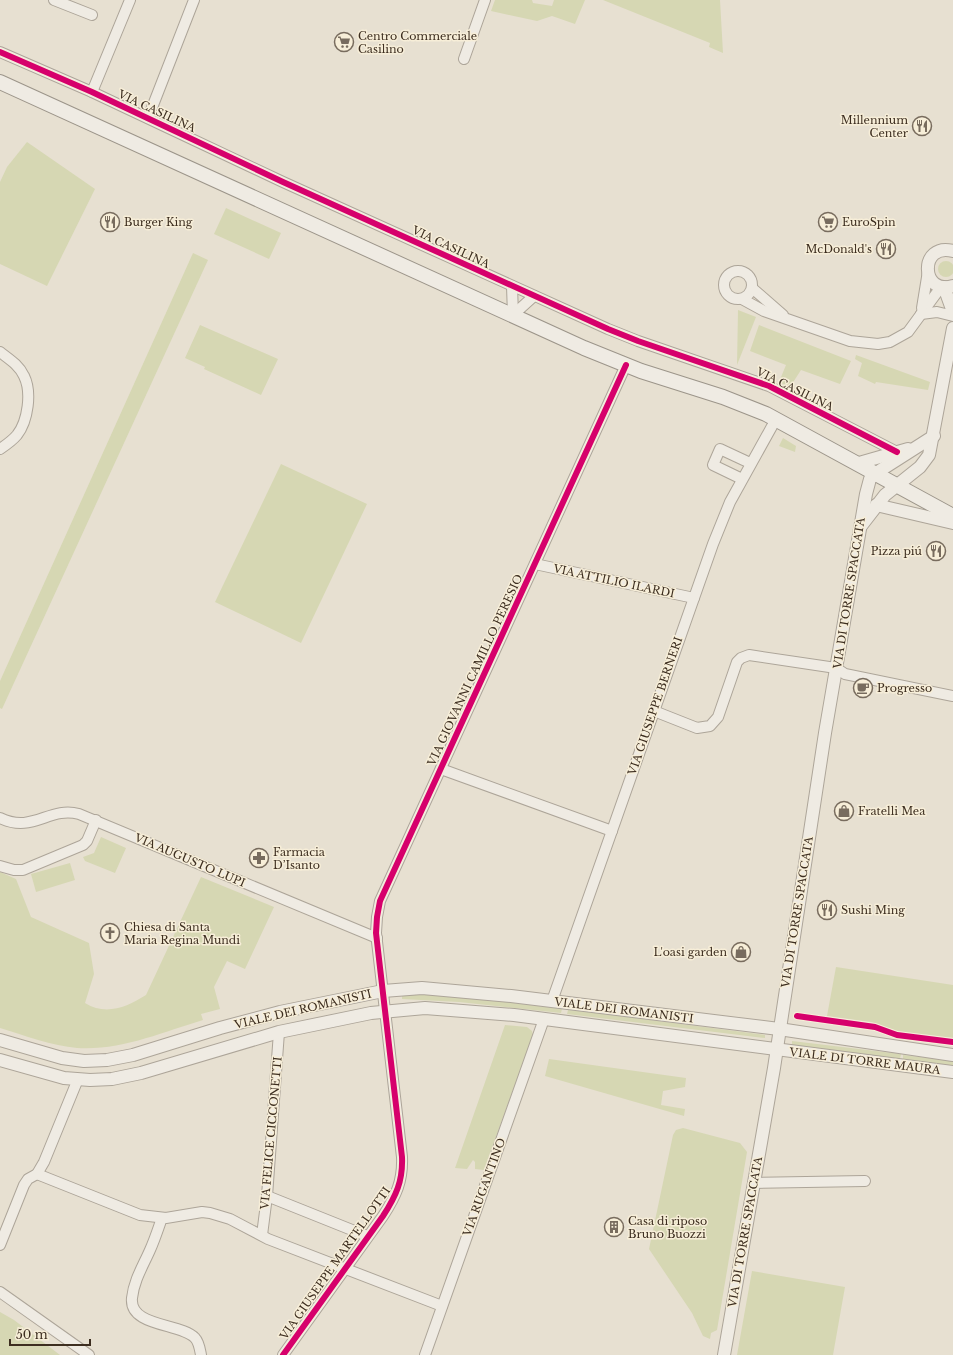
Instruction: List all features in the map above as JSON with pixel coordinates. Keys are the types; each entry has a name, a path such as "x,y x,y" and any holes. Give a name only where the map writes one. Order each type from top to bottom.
{"main road":[{"path":"0,82 626,365 734,400 776,419 876,472 953,516"},
{"path":"0,88 25,93"}],"street":[{"path":"54,0 92,15"},
{"path":"92,92 130,0"},
{"path":"148,118 194,0"},
{"path":"464,59 485,0"},
{"name":"VIA CASILINA","path":"0,52 92,92 283,182 534,296 627,336 769,386 897,452"},
{"path":"921,314 929,262 932,256 938,252 951,249"},
{"path":"788,318 752,288 749,276 742,271 734,271 726,276 723,283 726,293 732,298 742,299 764,311 788,318 850,341 873,345 890,342 905,335 921,314 946,287"},
{"path":"928,271 931,280 946,287 953,312"},
{"path":"512,286 513,315"},
{"path":"742,299 747,296 752,288"},
{"path":"513,315 534,296"},
{"path":"921,314 937,312 953,316"},
{"name":"VIA DI TORRE SPACCATA","path":"860,529 876,505 897,484 926,460 932,449 953,328"},
{"path":"0,352 20,370 26,383 28,393 25,416 20,429 14,438 0,449"},
{"name":"VIA GIOVANNI CAMILLO PERESIO","path":"383,991 377,938 377,917 380,901 626,365"},
{"name":"VIA GIUSEPPE BERNERI","path":"552,1001 722,520 750,463 776,419"},
{"path":"876,472 921,446 934,436"},
{"path":"859,463 921,446"},
{"path":"742,479 713,465 720,449 750,463"},
{"name":"VIA DI TORRE SPACCATA","path":"724,1355 777,1049 836,668 868,485 876,472"},
{"path":"876,505 953,523"},
{"name":"VIA ATTILIO ILARDI","path":"535,564 694,598"},
{"path":"654,711 697,728 710,726 718,717 737,662 745,656 753,655 836,668 846,674 953,696"},
{"path":"441,769 612,831"},
{"name":"VIA AUGUSTO LUPI","path":"0,818 10,822 26,823 67,812 96,820 377,938"},
{"path":"0,866 14,870 21,870 83,845 87,841 96,820"},
{"name":"VIALE DEI ROMANISTI","path":"0,1040 62,1058 84,1061 107,1060 133,1055 256,1018 383,991 412,988 438,989 552,1001 779,1029"},
{"name":"VIA GIUSEPPE MARTELLOTTI","path":"283,1355 396,1196 402,1176 383,991"},
{"name":"VIALE DEI ROMANISTI","path":"0,1060 51,1075 78,1079 105,1080 126,1077 279,1032 386,1011 432,1008 544,1019 777,1049"},
{"name":"VIA RUGANTINO","path":"425,1355 544,1019"},
{"name":"VIALE DI TORRE MAURA","path":"779,1029 953,1055"},
{"name":"VIA FELICE CICCONETTI","path":"262,1235 267,1196 279,1032"},
{"name":"VIALE DI TORRE MAURA","path":"777,1049 953,1072"},
{"path":"0,1245 24,1185 28,1179 37,1174 78,1079"},
{"path":"37,1174 140,1215 162,1218 206,1212 230,1220 268,1239 442,1306"},
{"path":"754,1183 865,1181"},
{"path":"267,1196 367,1236"},
{"path":"162,1218 150,1251 141,1266 133,1293 133,1305 137,1312 146,1319 190,1334 197,1341 201,1355"},
{"path":"0,1292 89,1355"}],"green space":[{"path":"495,0 532,0 533,3 552,6 554,0 585,0 575,24 552,16 537,21 491,11"},
{"path":"603,0 720,0 723,53 709,47 710,43"},
{"path":"27,142 95,189 47,286 0,264 0,182 7,167"},
{"path":"226,208 281,233 269,259 214,234"},
{"path":"193,253 208,260 2,709 0,708 0,681"},
{"path":"943,261 949,261 954,266 952,275 949,277 943,277 938,272 938,266"},
{"path":"738,310 756,317 737,365"},
{"path":"200,325 278,359 261,395 204,369 205,367 185,358"},
{"path":"759,325 851,361 840,384 801,370 790,387 779,382 786,365 750,351"},
{"path":"856,355 930,382 928,390 876,382 875,384 858,376 862,363 855,359"},
{"path":"783,438 796,446 795,452 779,446"},
{"path":"281,464 367,504 301,643 215,602"},
{"path":"101,837 126,848 115,873 85,861 83,857 94,853"},
{"path":"70,863 75,880 36,892 31,874"},
{"path":"0,872 16,879 31,917 89,943 94,974 85,1003 101,1009 124,1006 146,995 201,877 274,907 245,969 227,961 214,987 220,1009 201,1014 203,1020 125,1044 93,1048 68,1047 38,1040 0,1028"},
{"path":"836,967 953,985 953,1038 897,1031 871,1022 827,1016"},
{"path":"418,994 507,1002 562,1009 561,1013 459,1002 402,999 402,995"},
{"path":"568,1010 765,1035 765,1038 567,1014"},
{"path":"505,1025 527,1027 532,1031 533,1035 484,1170 475,1169 475,1162 473,1160 467,1169 455,1168"},
{"path":"792,1041 901,1054 900,1059 792,1045"},
{"path":"903,1055 953,1061 953,1066 903,1059"},
{"path":"549,1059 686,1078 685,1087 663,1091 661,1105 685,1109 684,1116 545,1076"},
{"path":"683,1128 740,1143 747,1152 717,1330 711,1333 710,1339 703,1336 692,1313 649,1249 673,1135 676,1130"},
{"path":"752,1271 845,1287 833,1355 737,1355"},
{"path":"0,1312 14,1320 60,1355 0,1355"}],"cycle path":[{"path":"0,52 92,92 283,182 608,329 638,341 769,386 897,452"},
{"path":"283,1355 383,1216 392,1202 400,1181 402,1157 376,933 380,901 626,365"},
{"path":"797,1016 875,1027 897,1035 953,1042"}],"place":[{"name":"Centro Commerciale Casilino","path":"344,42"},
{"name":"Millennium Center","path":"922,126"},
{"name":"Burger King","path":"110,222"},
{"name":"EuroSpin","path":"828,222"},
{"name":"McDonald's","path":"886,249"},
{"name":"Pizza piú","path":"936,551"},
{"name":"Progresso","path":"863,688"},
{"name":"Fratelli Mea","path":"844,811"},
{"name":"Farmacia D’Isanto","path":"259,858"},
{"name":"Sushi Ming","path":"827,910"},
{"name":"Chiesa di Santa Maria Regina Mundi","path":"110,933"},
{"name":"L'oasi garden","path":"741,952"},
{"name":"Casa di riposo Bruno Buozzi","path":"614,1227"}]}
